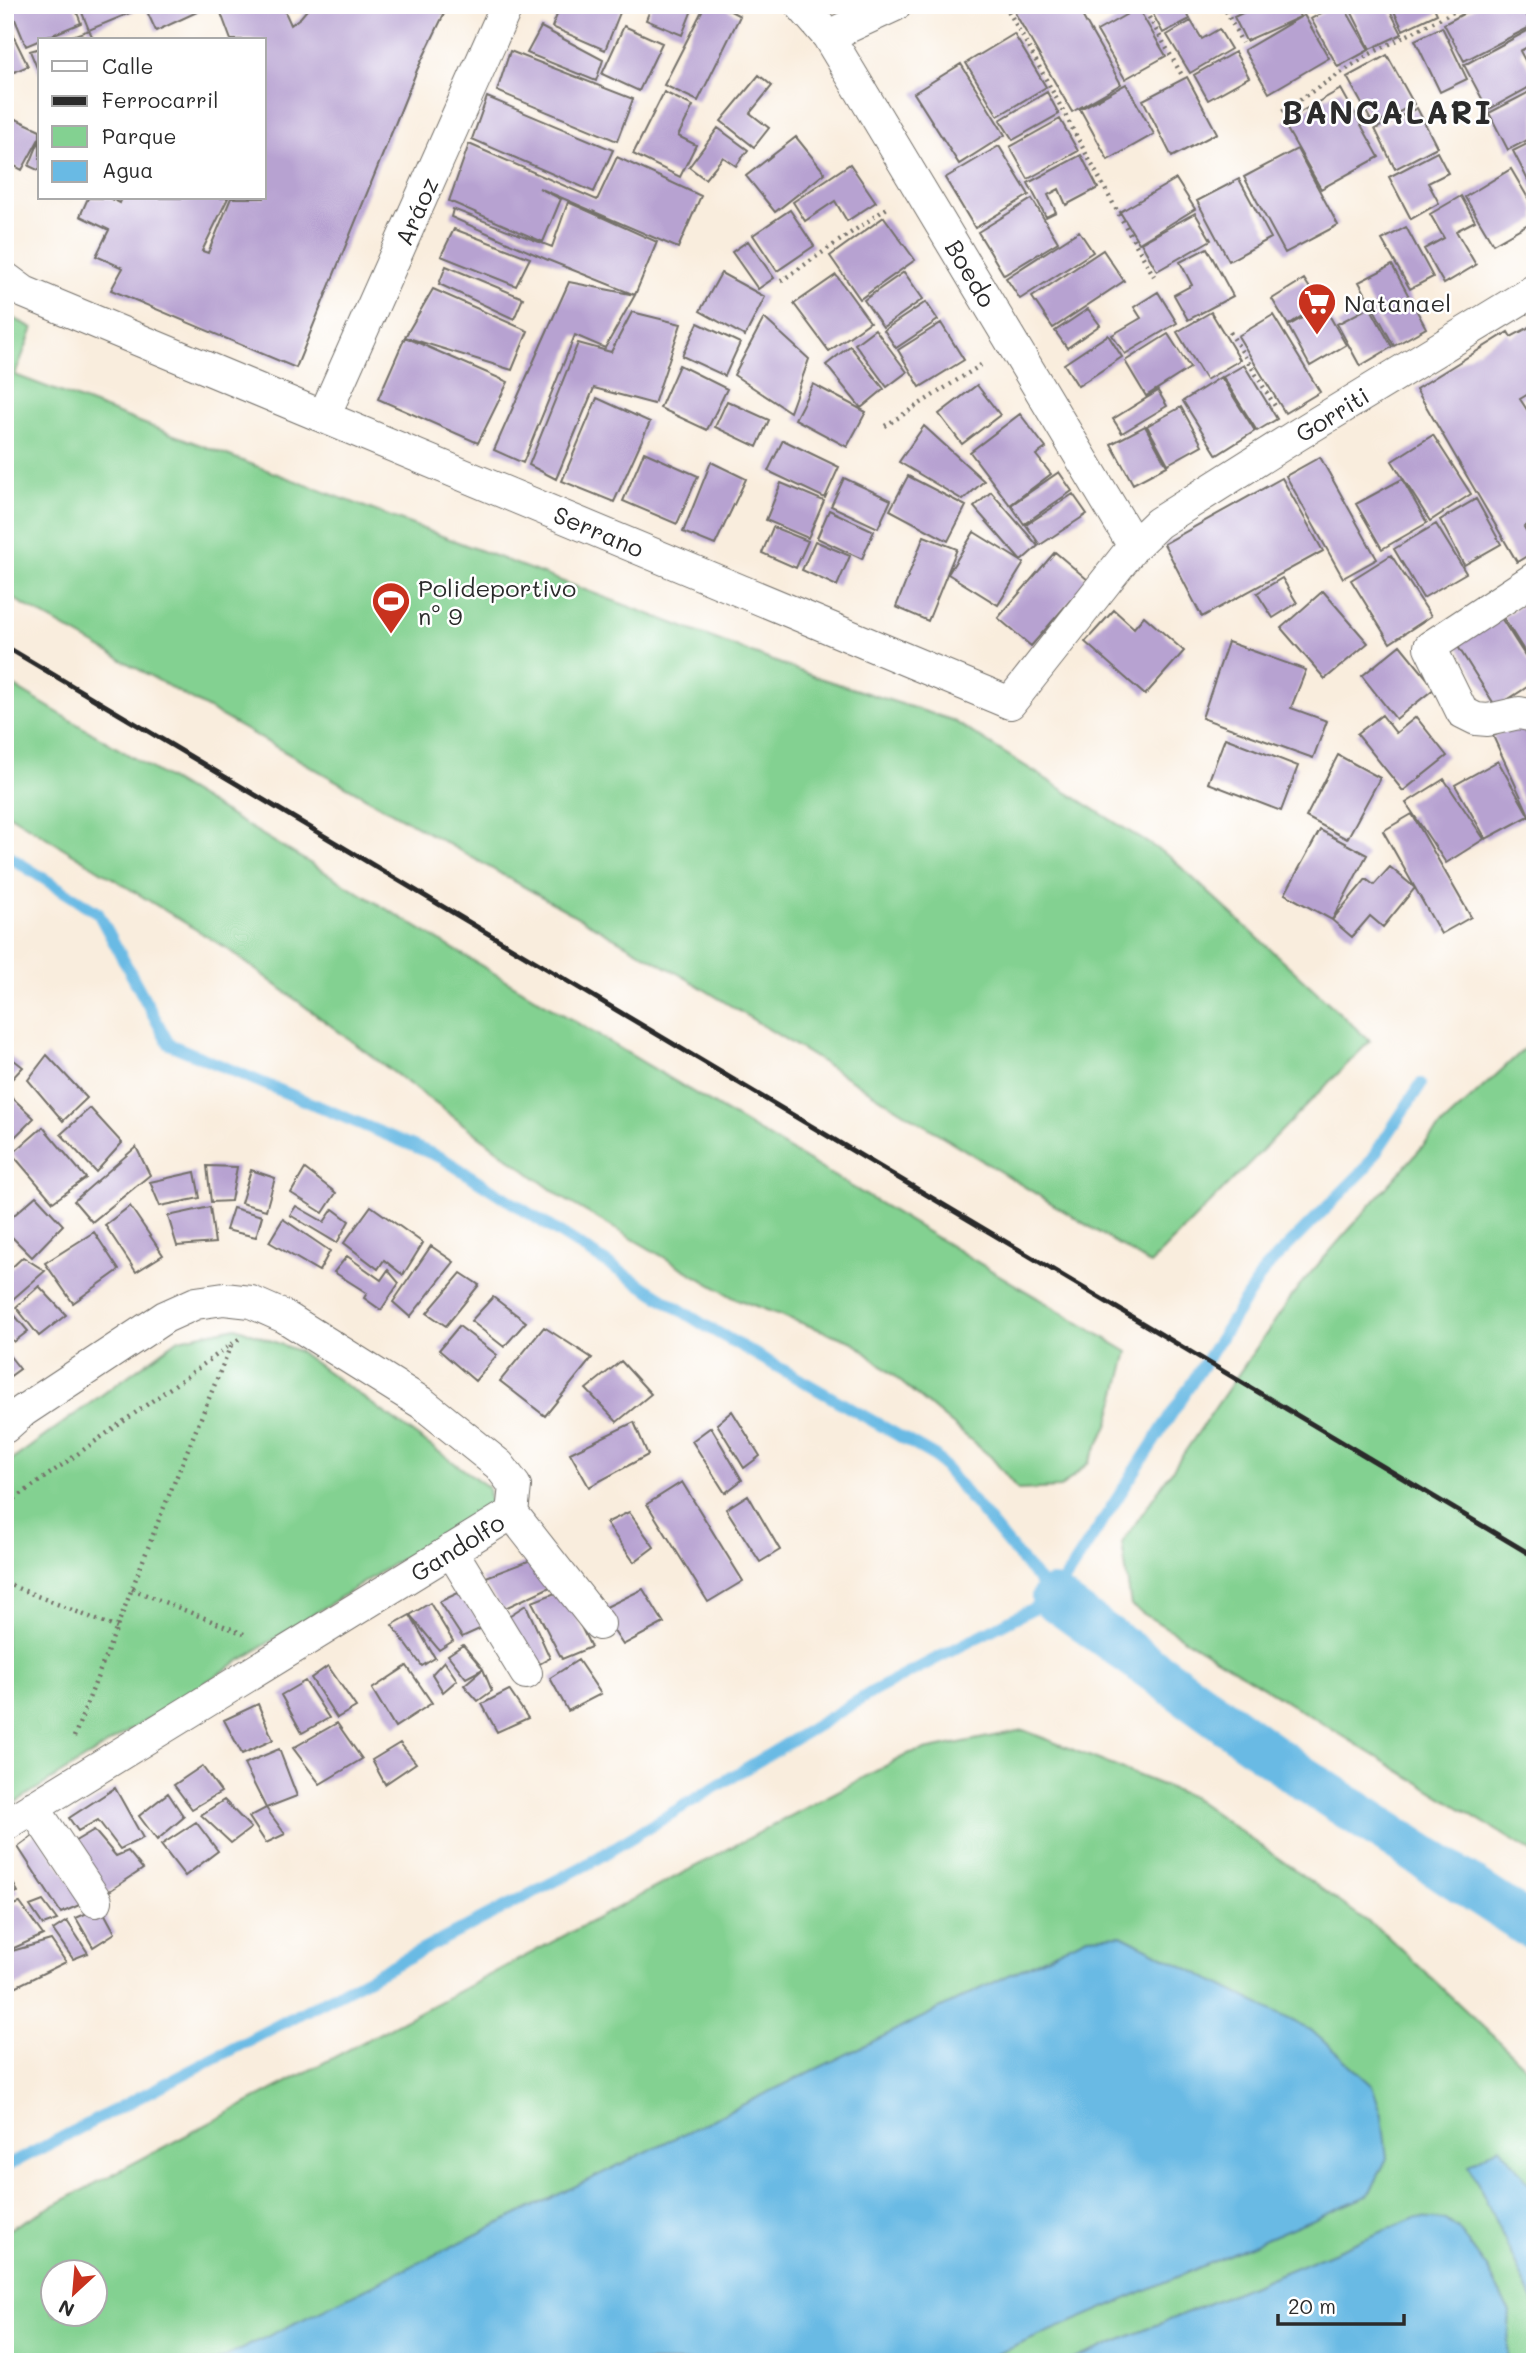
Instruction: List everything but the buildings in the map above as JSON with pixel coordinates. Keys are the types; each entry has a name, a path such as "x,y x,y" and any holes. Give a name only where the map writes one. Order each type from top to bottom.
{"street":[{"name":"Aráoz","path":"324,416 507,5"},
{"name":"Boedo","path":"801,5 828,36 1134,546"},
{"path":"828,36 895,5"},
{"name":"Serrano","path":"5,278 24,292 1010,703 1134,546"},
{"name":"Gorriti","path":"1134,546 1158,523 1535,290"},
{"path":"1535,578 1430,647 1462,712 1476,719 1489,720 1519,713 1535,716"},
{"name":"Gandolfo","path":"5,1427 23,1411 165,1317 197,1303 224,1299 251,1302 285,1317 422,1404 499,1465 515,1486 512,1513 5,1825"},
{"path":"512,1513 599,1624"},
{"path":"451,1550 526,1674"},
{"path":"41,1802 96,1901"}],"path":[{"path":"1005,5 1154,276"},
{"path":"1142,5 1183,78"},
{"path":"1223,5 1242,43"},
{"path":"1282,111 1370,54 1467,5"},
{"path":"781,281 918,186"},
{"path":"1230,332 1294,437"},
{"path":"885,426 1014,344"},
{"path":"5,1517 13,1500 275,1312"},
{"path":"41,1802 117,1628 231,1345"},
{"path":"5,1583 117,1628"},
{"path":"132,1588 287,1651"}],"green space":[{"path":"5,314 33,328 15,375 813,676 952,720 1170,857 1370,1041 1150,1264 684,977 5,594"},
{"path":"5,681 1128,1352 1108,1426 1088,1463 1060,1488 1018,1490 991,1457 853,1342 734,1298 564,1199 229,950 5,812"},
{"path":"1535,1039 1535,1854 1131,1606 1122,1543 1299,1286 1438,1129"},
{"path":"236,1327 298,1351 488,1487 490,1503 5,1809 5,1465 179,1339"},
{"path":"1023,1730 1192,1797 1385,1934 1535,2076 1535,2362 5,2362 5,2231 910,1753"}],"water":[{"path":"1121,1935 1311,2030 1372,2085 1382,2115 1387,2158 1369,2195 978,2362 215,2362 1087,1937"},
{"path":"1500,2146 1535,2191 1535,2305 1469,2165"},
{"path":"1415,2218 1446,2220 1458,2229 1488,2270 1510,2312 1507,2362 1067,2362"}],"waterway":[{"path":"5,854 98,913 169,1044 442,1158 704,1325 936,1457 1053,1598"},
{"path":"5,2167 586,1865 874,1691 1053,1598 1265,1269 1365,1169 1421,1084"},
{"path":"1053,1598 1303,1778 1535,1929"}],"railway":[{"path":"5,646 1535,1557"}],"place":[{"name":"Natanael","path":"1317,336"},
{"name":"Polideportivo n° 9","path":"391,635"}],"district":[{"name":"BANCALARI","path":"1387,111"}]}
